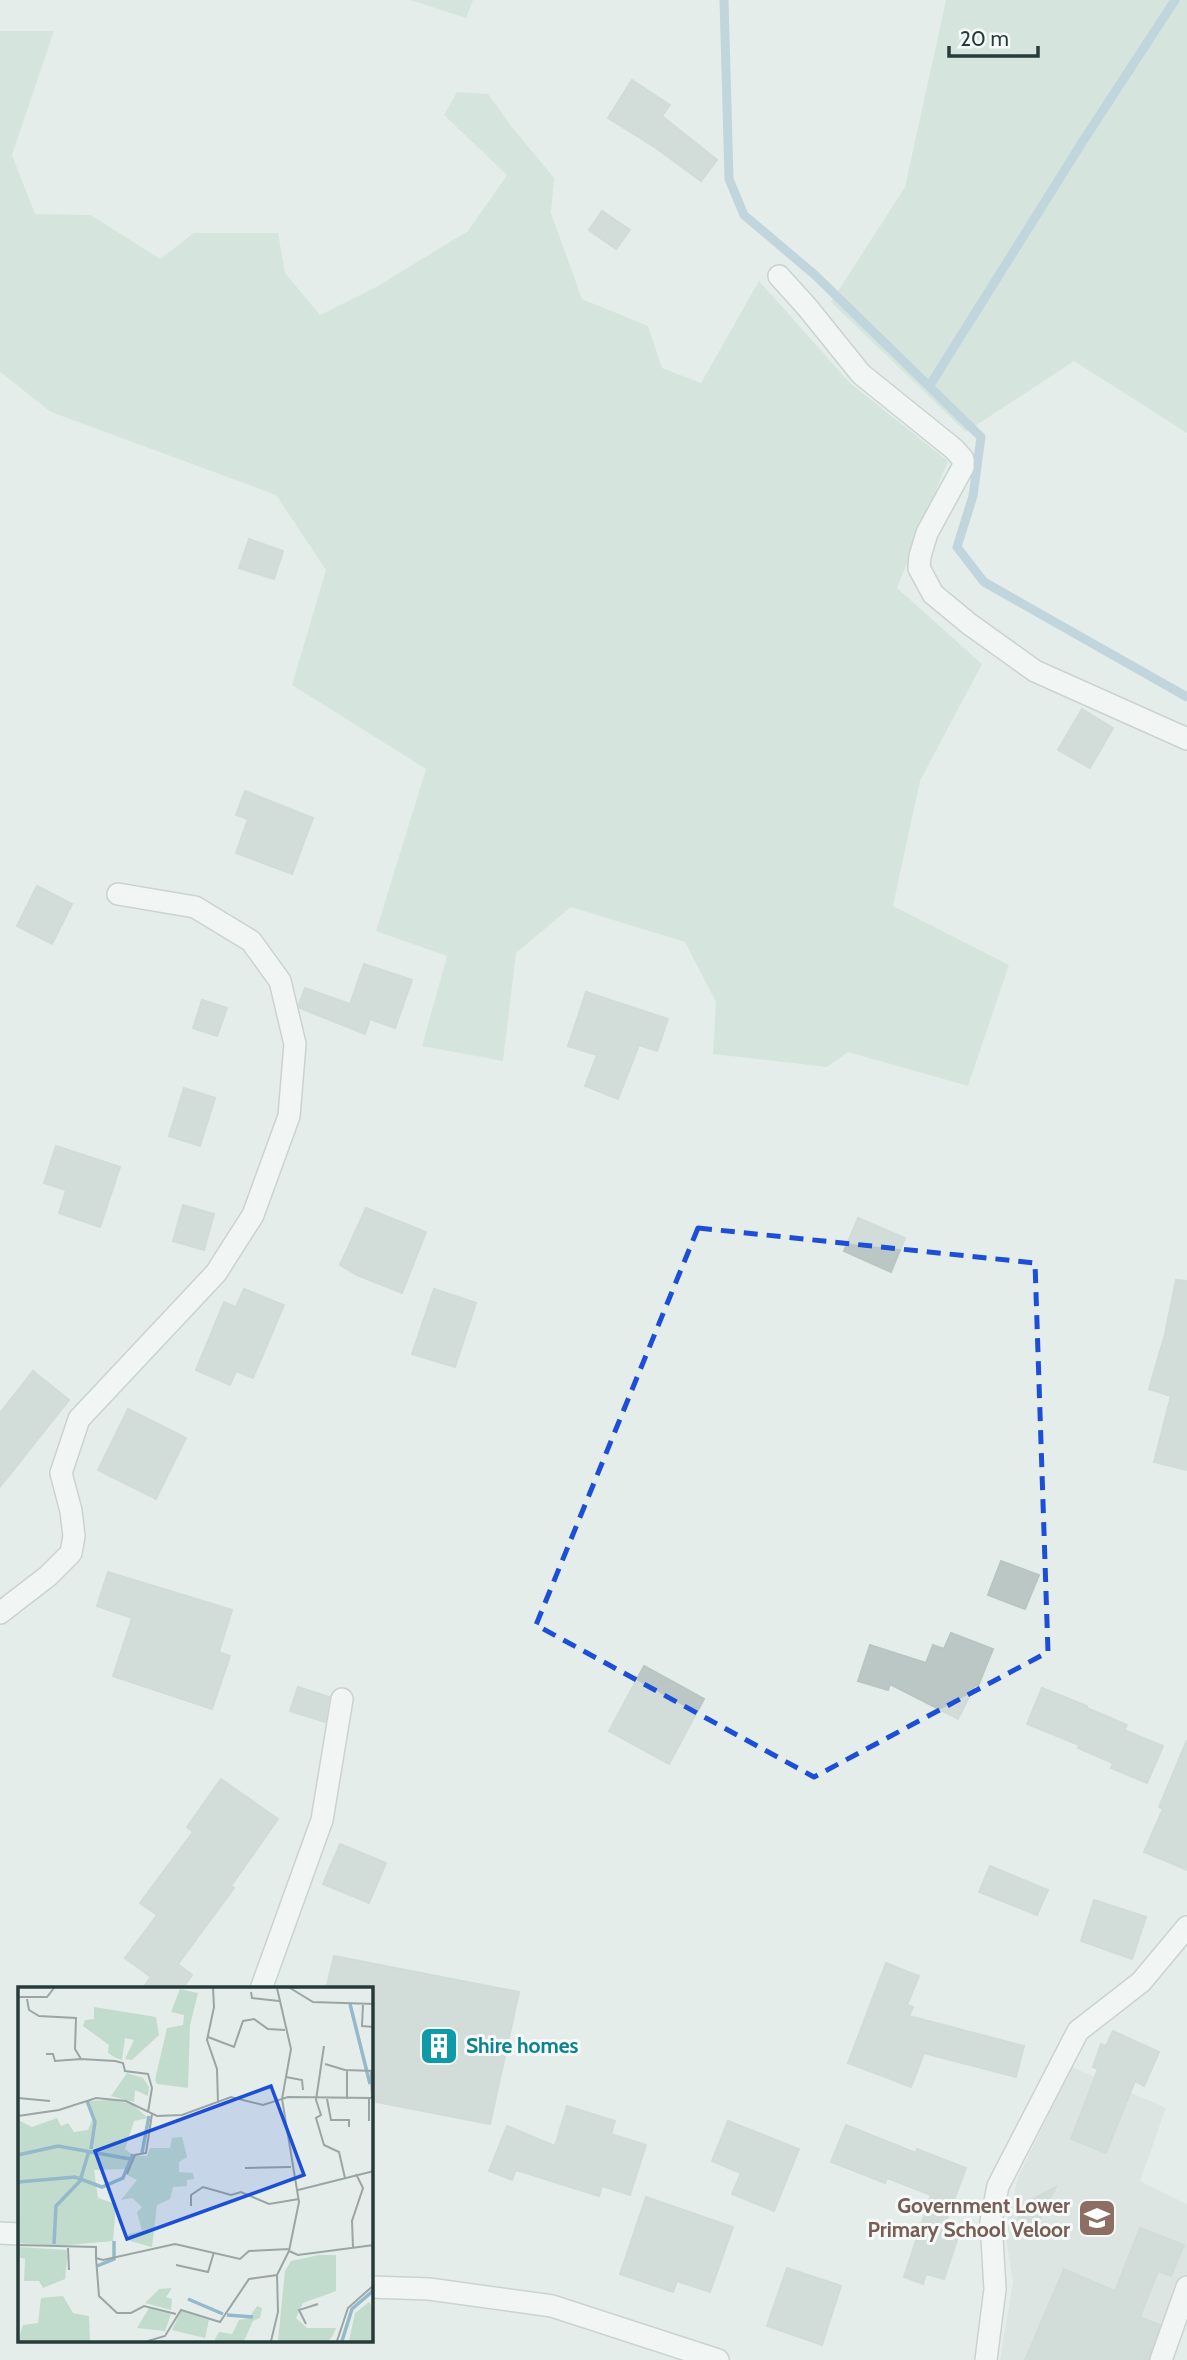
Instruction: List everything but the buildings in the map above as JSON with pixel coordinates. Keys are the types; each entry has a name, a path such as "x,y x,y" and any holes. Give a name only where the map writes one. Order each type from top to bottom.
{"street":[{"path":"779,276 861,374 964,459 963,467 927,533 920,556 919,568 926,586 933,594 1035,671 1187,740"},
{"path":"0,1613 48,1576 71,1553 74,1536 71,1511 61,1473 79,1419 216,1273 253,1215 289,1115 295,1044 280,981 251,941 195,907 118,894"},
{"path":"262,1987 322,1820 342,1699"},
{"path":"986,2360 995,2289 991,2221 998,2186 1078,2031 1141,1982 1187,1927"},
{"path":"0,2233 18,2234"},
{"path":"373,2287 429,2289 552,2306 718,2360"},
{"path":"1161,2360 1187,2287"}],"highlighted area":[{"path":"698,1228 1035,1263 1048,1652 814,1777 536,1625"}],"shaded area":[{"name":"Government Lower Primary School Veloor","path":"1072,2067 1166,2108 1140,2181 1187,2204 1187,2274 1150,2360 1000,2360 1013,2282 1005,2232 1018,2177"}],"green space":[{"path":"410,0 473,0 466,18"},
{"path":"946,0 1187,0 1187,433 1074,361 966,432 831,302 905,187"},
{"path":"0,31 54,31 12,155 35,214 91,215 160,259 194,233 278,233 285,273 320,315 376,287 468,231 507,175 444,115 457,92 488,94 554,178 551,213 582,299 648,326 662,368 701,383 759,281 850,383 948,461 897,588 982,664 920,781 893,906 1009,965 968,1086 848,1052 827,1067 713,1054 716,1002 685,942 571,907 516,953 503,1061 422,1046 447,956 376,931 426,769 292,685 326,570 276,495 51,412 0,372"}],"waterway":[{"path":"724,0 729,179 744,215 815,275 981,437 973,496 957,547 984,582 1187,697"},
{"path":"930,385 1175,0"}],"place":[{"name":"Shire homes","path":"439,2046"},
{"name":"Government Lower Primary School Veloor","path":"1097,2218"}]}
